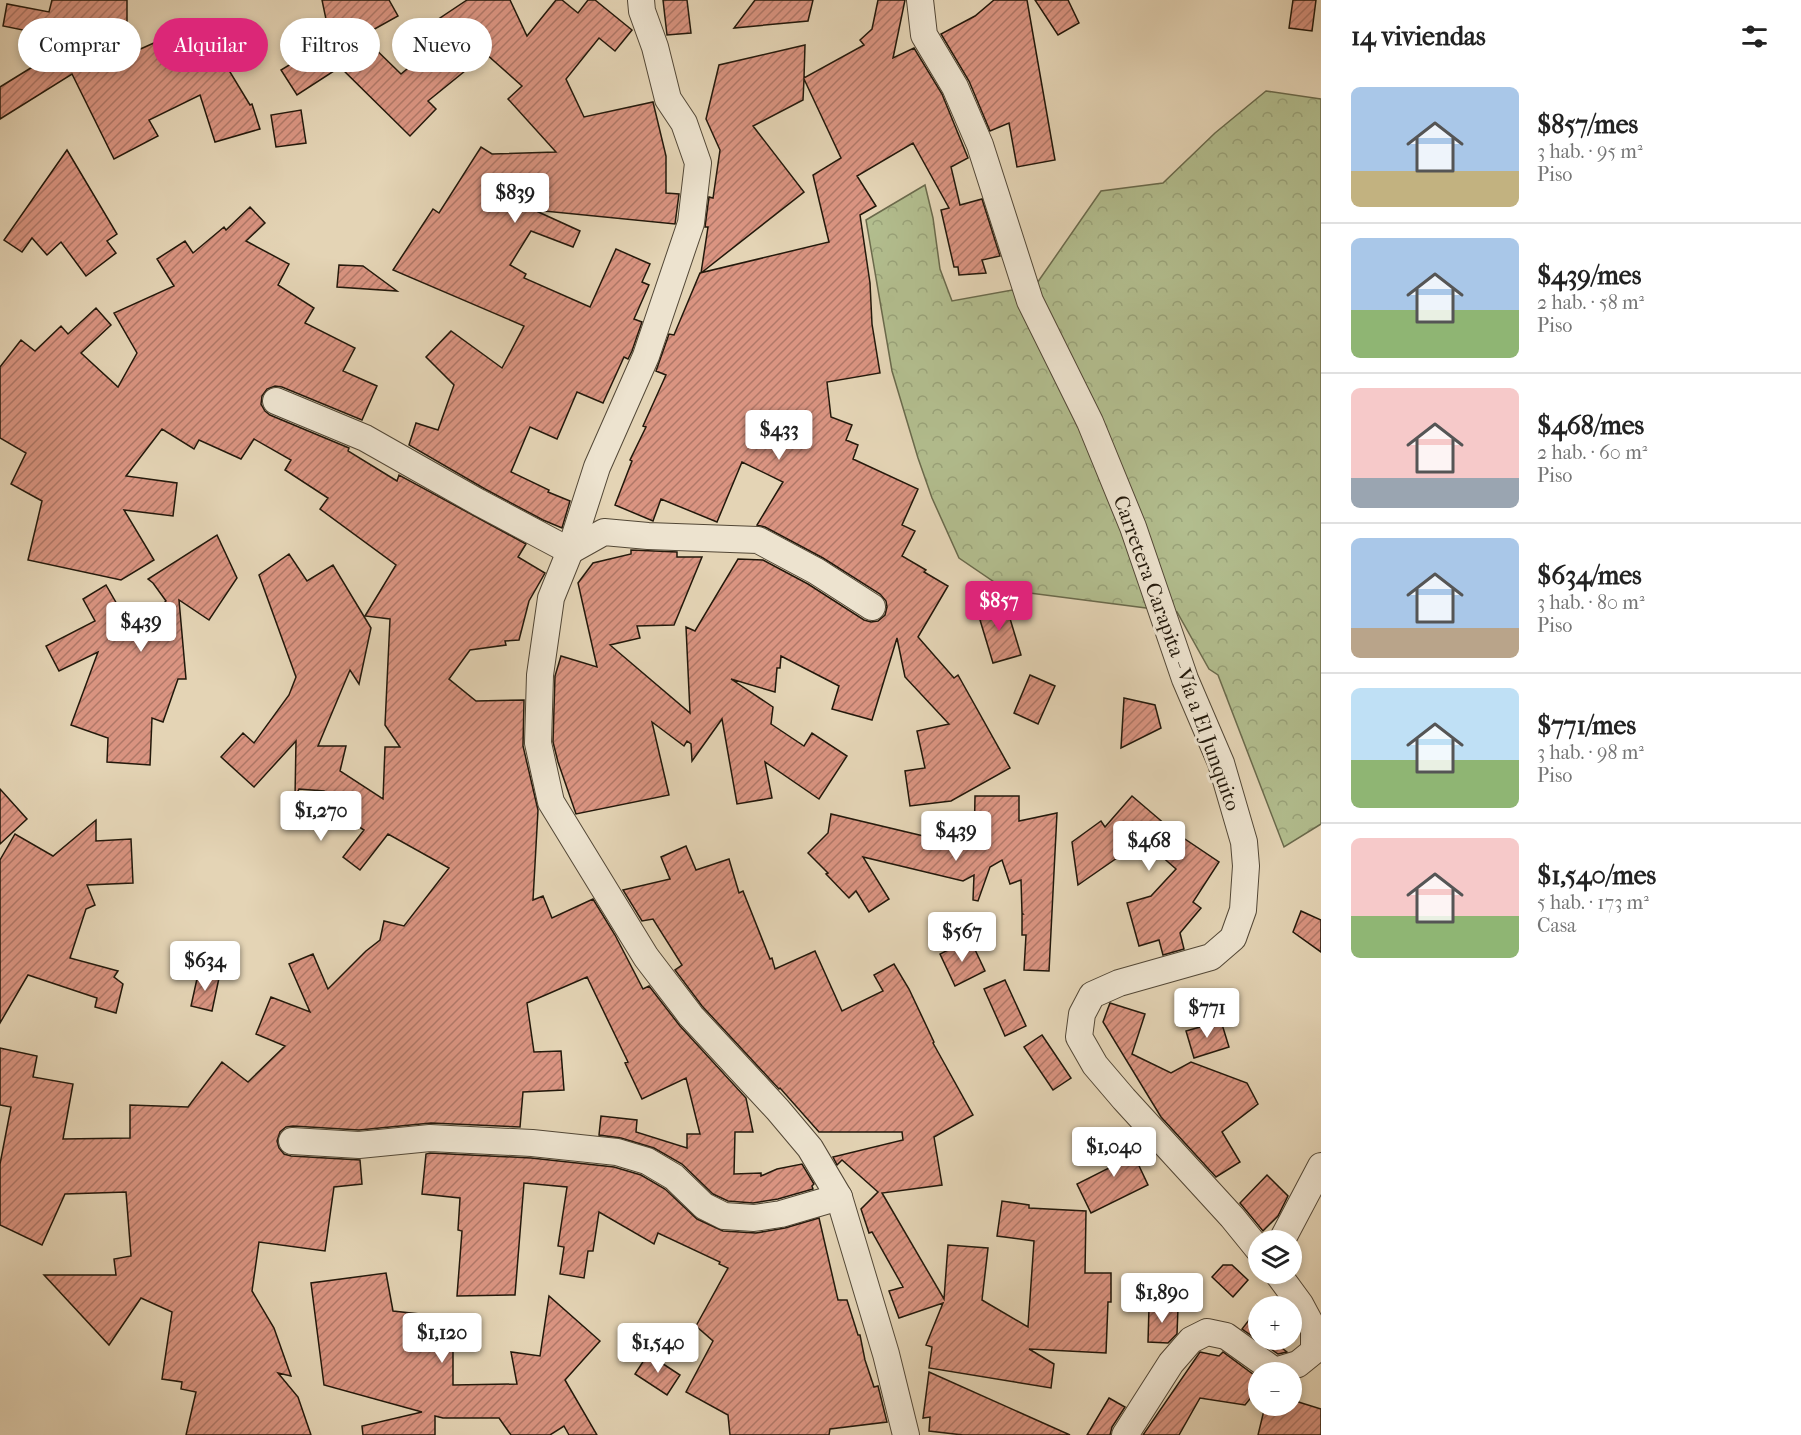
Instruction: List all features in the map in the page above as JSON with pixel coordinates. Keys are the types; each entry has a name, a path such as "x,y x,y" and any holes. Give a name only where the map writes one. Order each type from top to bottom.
{"street":[{"path":"641,0 668,99 684,123 698,163 691,223 646,356 597,467 570,551 551,598 540,675 538,742 551,802 646,957 691,1016 810,1148 839,1197 886,1354 906,1435"},
{"name":"Carretera Carapita - Vía a El Junquito","path":"920,0 924,35 955,87 980,146 1030,301 1090,422 1133,527 1185,679 1221,763 1244,842 1246,866 1243,910 1233,938 1211,957 1119,983 1092,995 1082,1014 1079,1037 1095,1065 1248,1237"},
{"path":"276,401 365,438 570,551"},
{"path":"570,551 604,532 758,540 816,571 872,607"},
{"path":"292,1140 359,1145 430,1138 532,1143 617,1152 647,1161 674,1177 704,1206 724,1216 754,1218 781,1214 839,1197"},
{"path":"1287,1230 1321,1166"},
{"path":"1125,1435 1170,1362 1191,1340 1207,1332 1226,1336 1275,1371 1298,1364 1314,1351 1314,1330 1300,1304 1285,1284"}],"green space":[{"path":"1266,91 1321,99 1321,824 1284,847 1218,675 1209,669 1177,612 1006,590 959,558 932,498 892,371 866,220 925,185 933,218 940,269 952,301 1035,286 1101,191 1163,183 1215,133"}],"building":[{"path":"52,0 127,0 127,18 18,18 18,29 3,26 7,4 49,12"},
{"path":"322,0 389,0 398,16 380,26 380,18 326,18"},
{"path":"467,0 510,0 527,36 556,0 562,0 578,13 588,0 595,0 632,30 615,51 599,38 566,79 584,117 653,102 666,156 666,193 679,194 675,224 534,210 580,231 573,247 531,231 510,265 526,274 524,278 590,307 616,249 650,264 642,282 649,285 634,319 642,322 632,351 628,359 624,357 603,403 577,392 557,439 530,427 511,472 570,501 562,528 485,489 409,445 416,423 438,430 454,385 426,357 451,331 502,368 524,326 393,270 433,209 439,213 481,147 492,154 556,152 508,99 522,86 492,59 492,18 440,18"},
{"path":"663,0 687,0 691,33 667,35"},
{"path":"755,0 813,0 808,21 734,28"},
{"path":"878,0 905,0 893,58 914,48 942,94 968,158 951,167 960,205 982,199 1000,256 982,260 986,273 959,275 958,267 954,267 941,210 949,208 913,143 857,176 876,206 860,215 880,373 827,382 831,417 852,425 846,440 858,445 853,459 918,489 902,525 915,531 902,556 948,586 918,637 954,678 958,675 1010,768 951,801 910,806 905,771 925,768 917,731 949,724 905,677 897,638 872,720 832,709 839,686 781,656 780,668 777,668 775,692 731,679 773,707 771,724 804,746 812,733 847,756 819,799 765,762 772,798 737,804 722,719 692,761 691,744 687,741 684,746 652,722 669,795 576,814 553,742 555,676 561,656 597,667 578,583 593,563 631,554 631,550 677,552 677,557 702,557 674,625 637,626 640,638 610,645 690,713 686,627 695,631 738,559 763,560 808,584 864,620 878,621 885,615 887,607 886,601 880,594 823,558 757,525 783,482 742,462 717,522 661,499 653,521 615,505 632,461 630,460 646,427 643,426 666,375 656,371 669,334 674,335 701,273 708,227 705,227 709,197 713,198 720,150 706,119 719,65 805,45 804,78 864,45 860,40 872,29","holes":["804,79 841,158 813,175 829,242 701,273 804,192 753,126 803,100"]},
{"path":"994,0 1027,0 1055,160 1017,167 1009,123 990,131 969,81 941,34 975,16"},
{"path":"1035,0 1068,0 1079,23 1058,35"},
{"path":"1293,0 1316,0 1312,31 1289,28"},
{"path":"153,43 153,72 230,72 250,105 252,104 260,129 215,142 200,95 149,120 158,136 114,159 72,74 0,119 0,87 24,72 141,72 141,49"},
{"path":"380,54 392,65 392,72 401,74 403,72 464,72 428,101 436,109 410,136 345,72 380,72"},
{"path":"282,72 332,72 297,95"},
{"path":"301,110 306,143 276,147 271,115"},
{"path":"67,150 117,234 107,241 116,253 86,276 61,242 47,255 32,238 22,252 4,240"},
{"path":"250,207 265,223 246,241 289,264 278,285 314,308 305,323 355,348 343,371 377,386 362,420 275,386 267,389 262,396 261,404 265,411 349,448 348,451 397,481 399,475 526,544 518,557 545,573 529,601 519,640 505,641 506,645 470,650 449,679 476,701 524,700 523,746 538,810 533,900 543,896 552,918 593,899 643,989 649,986 680,1026 746,1098 753,1132 735,1132 734,1174 761,1173 761,1176 777,1169 802,1164 814,1184 813,1189 778,1199 753,1203 728,1201 713,1194 682,1164 654,1148 621,1138 599,1135 601,1116 637,1120 636,1132 687,1148 687,1134 700,1134 686,1078 642,1099 625,1063 628,1062 587,977 527,1003 534,1052 561,1051 564,1090 523,1092 520,1127 431,1123 359,1130 293,1126 286,1127 280,1132 277,1141 284,1154 360,1160 362,1184 334,1187 325,1251 259,1242 252,1291 274,1328 291,1376 278,1373 298,1397 311,1435 186,1435 196,1392 181,1389 182,1382 162,1379 172,1312 141,1298 109,1345 44,1275 116,1275 114,1259 131,1256 126,1192 65,1194 42,1245 0,1225 0,1164 11,1107 0,1105 0,1048 37,1056 33,1077 73,1084 63,1139 130,1138 130,1105 188,1107 222,1062 248,1082 285,1046 256,1034 271,997 310,1012 289,964 313,954 328,989 380,940 384,921 404,926 449,868 388,834 360,870 343,857 364,830 323,804 324,791 299,789 295,797 296,741 254,787 221,757 243,733 254,743 289,695 296,677 259,575 289,554 307,581 333,565 371,628 359,684 350,670 318,746 346,746 340,771 383,799 385,747 400,747 385,725 390,619 365,616 396,565 320,509 328,498 285,470 291,460 254,439 241,459 199,440 194,449 162,429 126,476 177,483 173,516 124,510 154,560 121,580 28,560 42,501 11,484 26,453 0,438 0,367 21,340 35,351 61,326 68,334 96,308 111,325 81,353 118,387 137,353 114,313 174,286 157,259 185,241 193,253 224,227 226,230"},
{"path":"339,265 363,266 397,291 337,287"},
{"path":"217,535 237,578 209,620 179,600 186,679 178,679 163,722 152,718 150,765 107,762 108,738 71,725 98,652 59,671 46,646 95,621 83,599 106,585 133,632 166,601 148,579"},
{"path":"1005,602 1021,655 993,663 977,610"},
{"path":"1030,675 1055,686 1038,724 1014,713"},
{"path":"1124,698 1155,705 1161,728 1121,748"},
{"path":"0,789 27,819 0,844"},
{"path":"975,796 1019,796 1019,821 1057,813 1049,971 1024,970 1026,935 1022,935 1021,880 1010,884 1002,860 990,867 978,901 973,900 974,875 963,881 863,857 889,899 869,912 856,891 849,898 808,853 828,833 831,814 974,848"},
{"path":"1132,796 1173,831 1219,862 1193,902 1201,908 1180,933 1184,949 1163,955 1159,940 1139,946 1127,903 1151,896 1176,869 1143,840 1078,885 1072,842 1101,821 1105,827"},
{"path":"96,820 96,841 131,839 133,883 87,885 95,905 86,909 70,958 118,971 114,977 123,984 116,1013 95,1007 97,998 28,975 0,1023 0,860 15,834 53,856"},
{"path":"686,846 696,870 729,859 739,893 743,891 775,969 815,951 842,1011 883,991 874,975 894,964 909,989 933,1043 973,1115 934,1137 942,1185 882,1193 944,1299 948,1245 988,1248 982,1300 1028,1327 1034,1241 997,1236 1002,1201 1029,1205 1029,1208 1086,1211 1085,1273 1111,1273 1111,1302 1108,1302 1106,1353 1029,1349 1054,1364 1051,1388 929,1368 932,1347 926,1345 943,1303 899,1318 889,1291 903,1287 872,1232 869,1233 861,1209 878,1192 842,1160 837,1165 833,1157 903,1140 902,1132 819,1132 702,1006 675,970 682,965 653,919 642,921 623,890 670,879 661,857"},
{"path":"1301,911 1321,920 1321,952 1293,932"},
{"path":"970,939 985,971 955,986 940,954"},
{"path":"198,974 219,978 212,1011 191,1006"},
{"path":"1005,980 1026,1026 1005,1036 984,989"},
{"path":"1110,1003 1145,1014 1132,1054 1171,1073 1191,1062 1247,1083 1258,1104 1222,1132 1240,1162 1216,1177 1161,1117 1103,1022"},
{"path":"1221,1021 1229,1047 1194,1058 1186,1031"},
{"path":"1042,1035 1071,1078 1053,1090 1024,1047"},
{"path":"1125,1136 1148,1185 1091,1213 1077,1184 1115,1165 1104,1147"},
{"path":"426,1154 531,1158 614,1167 641,1175 665,1189 697,1219 723,1231 756,1233 785,1228 819,1218 838,1300 847,1300 858,1335 860,1335 874,1387 878,1386 887,1422 830,1429 829,1435 730,1435 728,1415 686,1392 713,1341 696,1326 728,1268 658,1233 654,1244 599,1212 593,1251 588,1251 584,1278 560,1274 564,1247 558,1246 567,1187 524,1183 515,1295 457,1296 462,1231 458,1230 460,1198 422,1194"},
{"path":"1267,1175 1288,1196 1278,1216 1264,1230 1240,1203"},
{"path":"1223,1265 1232,1265 1248,1280 1233,1297 1212,1277"},
{"path":"386,1273 393,1311 456,1318 453,1385 517,1384 511,1352 540,1356 549,1296 600,1341 565,1380 597,1435 569,1435 564,1426 550,1435 511,1435 499,1418 435,1416 435,1435 363,1435 362,1426 422,1412 324,1385 311,1283"},
{"path":"1149,1307 1178,1308 1177,1334 1168,1343 1148,1342"},
{"path":"1248,1321 1248,1333 1242,1329"},
{"path":"1272,1350 1287,1352 1278,1354"},
{"path":"1200,1352 1219,1356 1223,1352 1248,1371 1248,1401 1245,1405 1200,1398 1179,1435 1143,1435"},
{"path":"648,1354 680,1375 667,1395 635,1374"},
{"path":"929,1372 1070,1435 963,1435 929,1431 930,1417 923,1418"},
{"path":"1109,1398 1125,1407 1112,1427 1110,1435 1087,1435"},
{"path":"1302,1403 1321,1409 1321,1435 1258,1435 1263,1416 1302,1416"}]}
